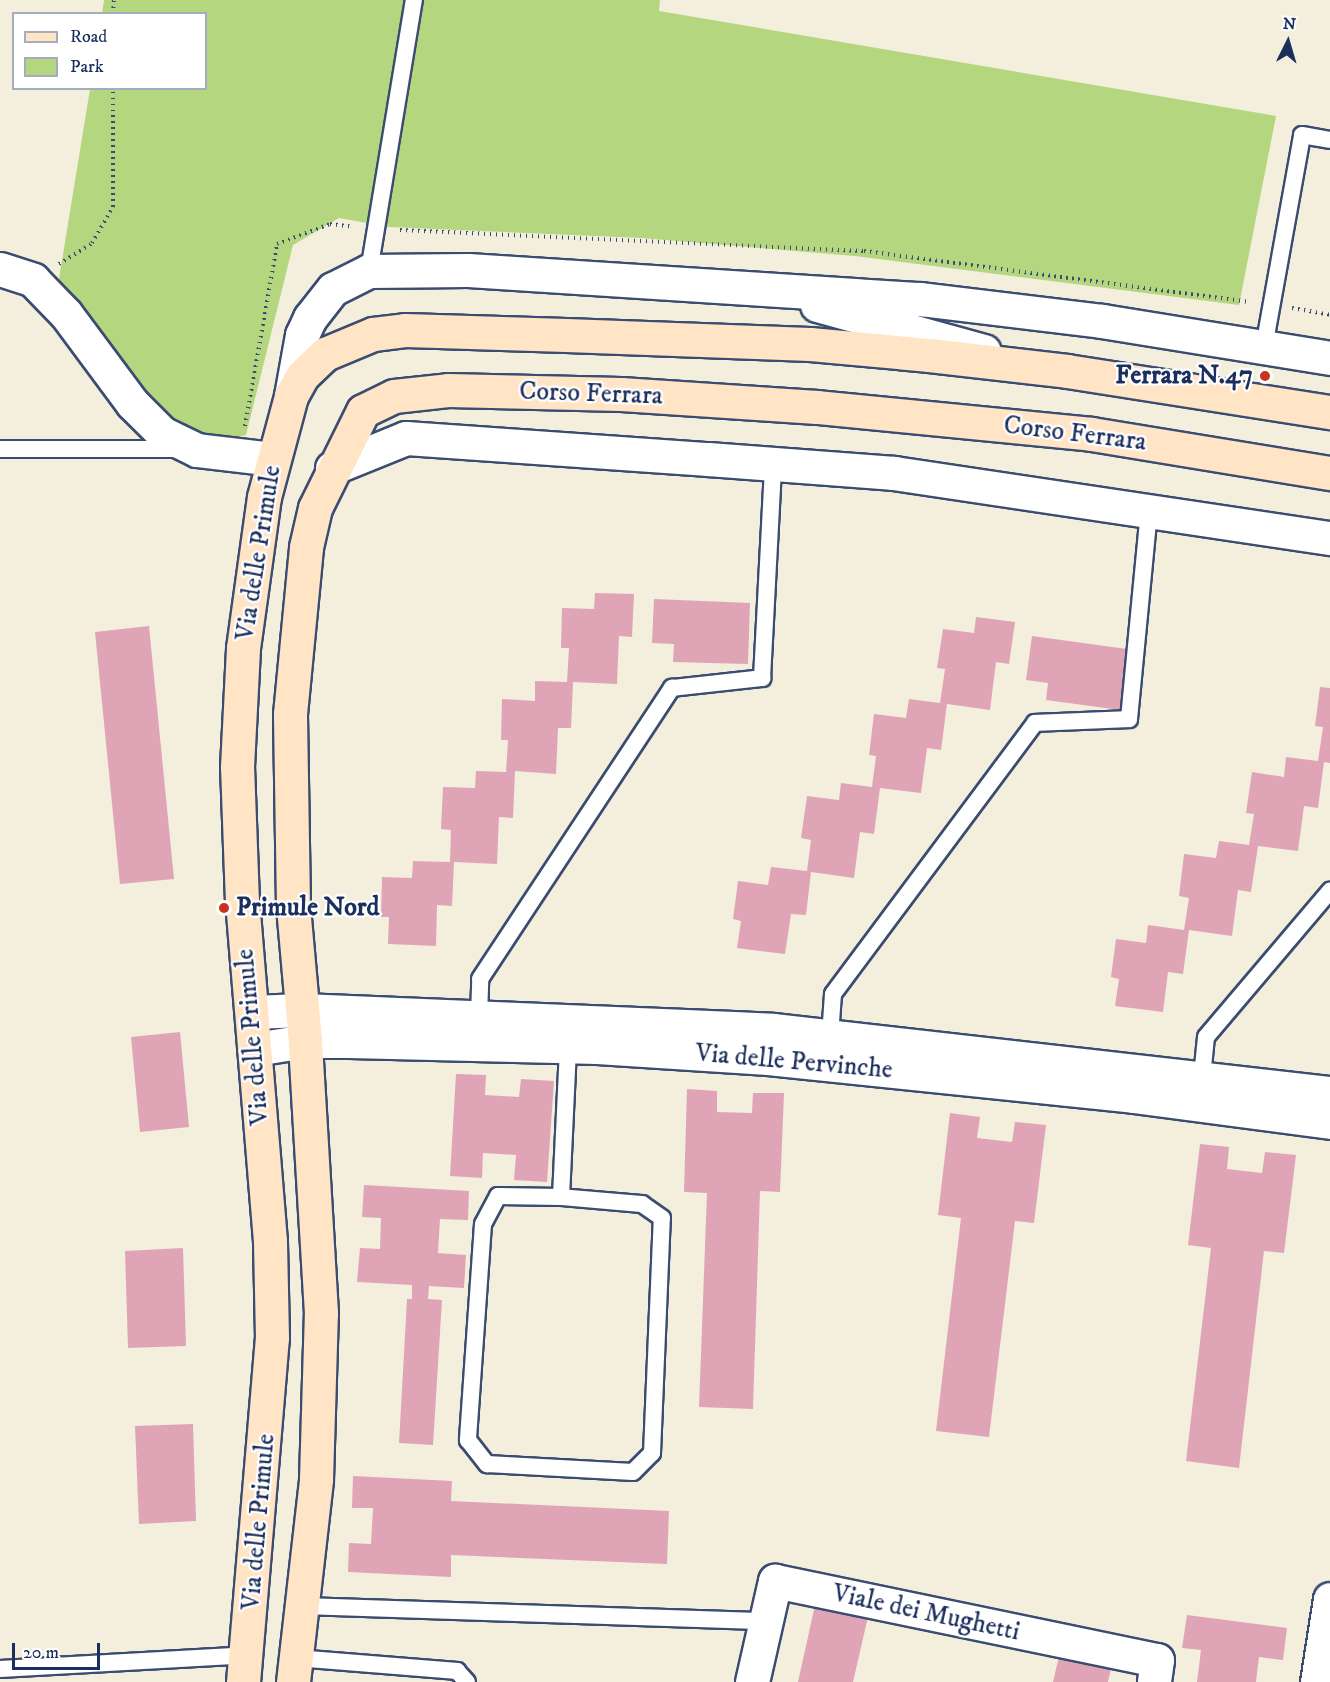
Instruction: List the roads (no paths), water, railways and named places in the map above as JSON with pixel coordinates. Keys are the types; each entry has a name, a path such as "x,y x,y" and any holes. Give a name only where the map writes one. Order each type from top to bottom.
{"main road":[{"path":"291,396 302,376 325,354 350,340 405,330 810,344 1067,371 1330,412"},
{"name":"Corso Ferrara","path":"332,468 363,411 394,396 448,390 621,394 829,408 1091,434 1330,473"},
{"name":"Via delle Primule","path":"245,1668 272,1338 270,1241 242,902 237,767 245,636 272,459 291,396"},
{"name":"Via delle Primule","path":"294,1670 303,1606 321,1405 318,1237 293,906 290,714 306,547 315,508 332,468"}],"street":[{"path":"0,269 33,280 66,314 132,403 162,433 197,450 272,459"},
{"path":"291,396 302,335 310,318 333,289 369,270 468,270 921,299 1102,321 1330,358"},
{"path":"750,287 1067,371"},
{"path":"332,468 406,438 894,473 1330,538"},
{"name":"Via delle Pervinche","path":"252,1012 303,1025 568,1047 768,1058 908,1072 1330,1122"},
{"name":"Via delle Pervinche","path":"255,1049 303,1025 479,1016 830,1036 1202,1077 1330,1094"},
{"name":"Viale dei Mughetti","path":"752,1682 775,1581 1157,1660 1154,1682"},
{"path":"1317,1682 1330,1599"}],"lane":[{"path":"369,270 414,0"},
{"path":"1264,347 1302,135 1330,140"},
{"path":"0,450 197,450"},
{"path":"479,1016 480,979 672,688 762,678 773,465"},
{"name":"Via delle Pervinche","path":"830,1036 833,994 1035,723 1129,719 1149,510"},
{"path":"1202,1077 1206,1037 1330,891"},
{"path":"561,1197 568,1047"},
{"path":"498,1196 561,1197 642,1204 662,1218 652,1453 633,1472 487,1464 468,1440 483,1224 498,1196"},
{"path":"303,1606 766,1621"},
{"path":"0,1669 245,1668"},
{"path":"294,1670 457,1671 467,1682"}],"place":[{"name":"Ferrara N.47","path":"1265,376"},
{"name":"Primule Nord","path":"224,908"}]}
